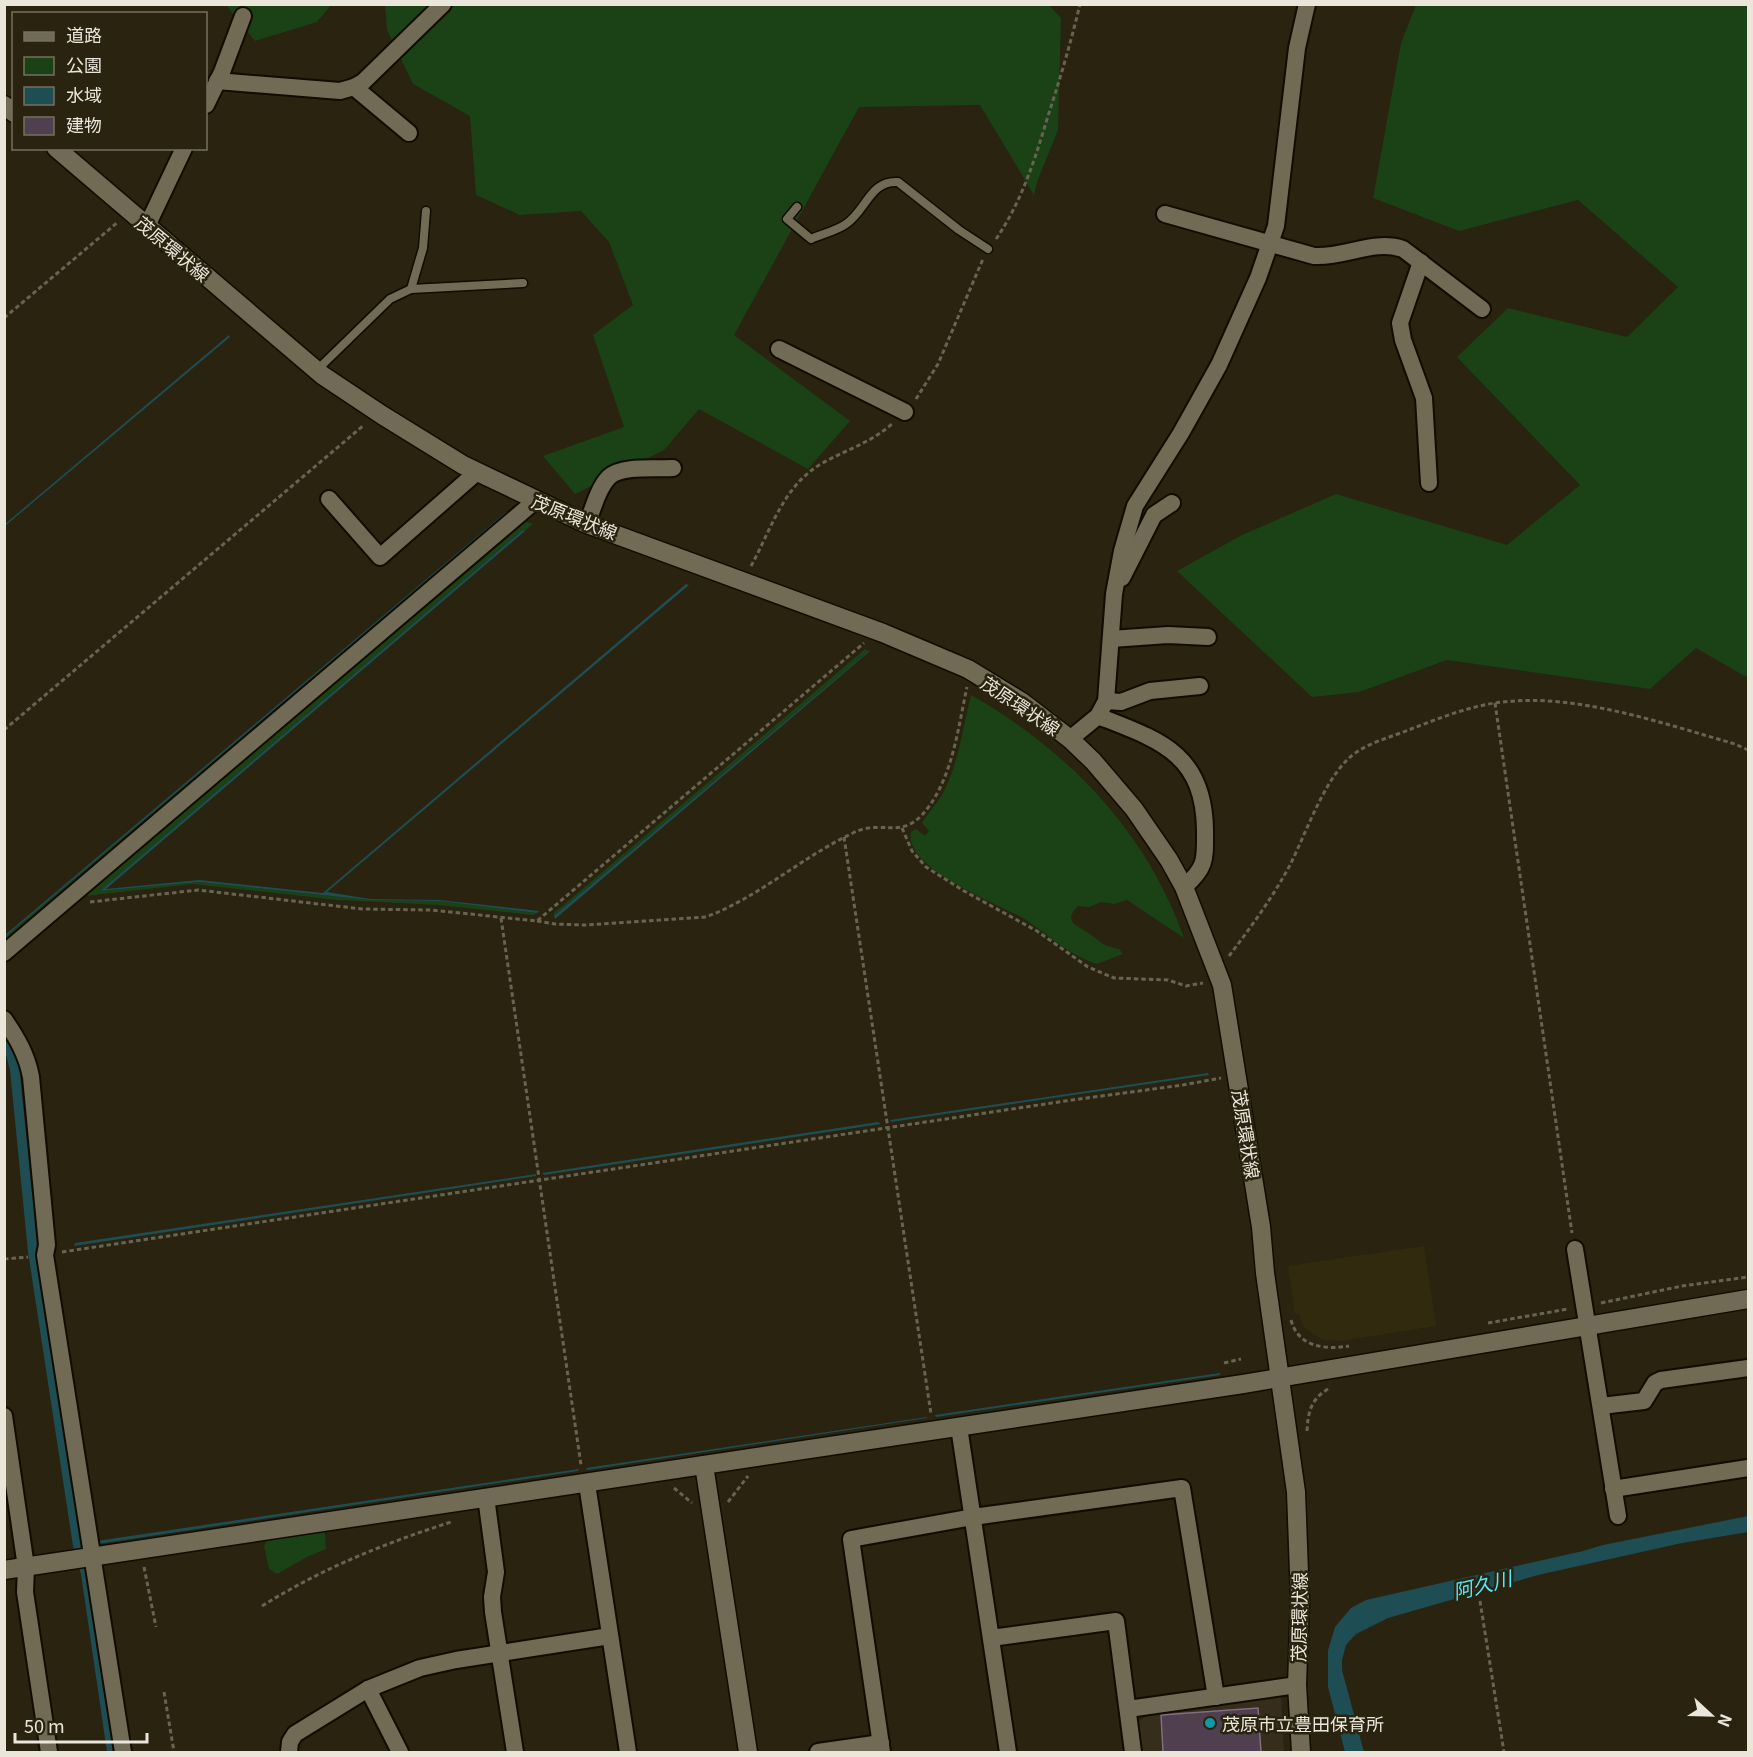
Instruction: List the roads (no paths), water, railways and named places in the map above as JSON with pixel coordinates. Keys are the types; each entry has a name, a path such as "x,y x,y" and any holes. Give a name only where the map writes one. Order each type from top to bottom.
{"main road":[{"name":"茂原環状線","path":"58,150 317,370 382,415 477,472 587,524 883,633 971,671 1022,702 1070,739 1093,761 1134,809 1169,860 1184,887 1218,976 1237,1075 1261,1227 1265,1273 1296,1492 1300,1599 1297,1685 1300,1752"},
{"path":"4,1570 959,1427 1280,1377 1749,1299"},
{"path":"704,1465 748,1752"}],"street":[{"path":"218,81 340,91 354,87 363,82 444,4"},
{"path":"1102,709 1114,594 1122,551 1136,506 1219,365 1257,279 1276,226 1297,48 1306,4"},
{"path":"207,103 243,16"},
{"path":"354,87 409,133"},
{"path":"147,226 183,150"},
{"path":"1165,214 1314,256 1326,257 1390,245 1403,249 1482,309"},
{"path":"1421,262 1400,322 1403,340 1424,398 1429,483"},
{"path":"779,349 905,412"},
{"path":"587,524 609,477 620,470 673,468"},
{"path":"329,499 380,557 477,472"},
{"path":"4,953 535,501"},
{"path":"1114,594 1154,515 1172,503"},
{"path":"1111,639 1168,635 1208,637"},
{"path":"1070,739 1102,709 1150,691 1200,686"},
{"path":"1102,709 1164,745 1186,765 1197,781 1204,811 1205,860 1197,876 1184,887"},
{"path":"4,1019 21,1045 28,1061 31,1077 47,1245 45,1255 123,1752"},
{"path":"1575,1249 1618,1516"},
{"path":"1601,1406 1644,1401 1655,1383 1661,1380 1749,1368"},
{"path":"4,1416 26,1567 25,1592 49,1752"},
{"path":"959,1427 1008,1752"},
{"path":"1614,1489 1749,1468"},
{"path":"586,1484 628,1752"},
{"path":"818,1752 881,1748 851,1539 973,1517 1182,1488 1216,1697"},
{"path":"486,1497 496,1572 492,1597 493,1612 515,1752"},
{"path":"991,1638 1116,1621 1133,1752"},
{"path":"289,1752 290,1742 295,1734 368,1689 420,1668 456,1660 610,1636"},
{"path":"1128,1709 1297,1685"},
{"path":"368,1689 400,1752"}],"lane":[{"path":"797,207 787,219 811,239 847,224 878,187 888,181 898,182 959,230 988,249"},
{"path":"411,289 423,248 426,211"},
{"path":"317,370 390,299 411,289 523,283"}],"water":[{"path":"229,335 230,337 5,526 5,524"},
{"path":"506,512 508,513 5,937 5,935"},
{"path":"523,530 525,531 106,889 199,880 323,893 686,584 689,585 327,892 370,899 440,900 539,911 537,913 439,901 369,900 199,882 100,891"},
{"path":"870,651 555,919 554,916"},
{"path":"4,1032 19,1065 38,1251 113,1752 107,1752 81,1574 73,1546 28,1252 10,1070 5,1051"},
{"path":"1208,1073 1209,1075 891,1122 890,1120"},
{"path":"878,1122 881,1124 544,1175 542,1173"},
{"path":"536,1174 536,1176 74,1246 75,1243"},
{"path":"1220,1373 1220,1375 936,1417 935,1415"},
{"path":"927,1417 587,1470 586,1468"},
{"path":"579,1469 578,1471 98,1544 97,1541"},
{"name":"阿久川","path":"1748,1516 1748,1532 1682,1543 1538,1575 1388,1618 1356,1634 1346,1645 1342,1670 1364,1752 1345,1752 1328,1687 1328,1650 1335,1627 1351,1608 1366,1600 1603,1545"}],"place":[{"name":"茂原市立豊田保育所","path":"1210,1723"}]}
